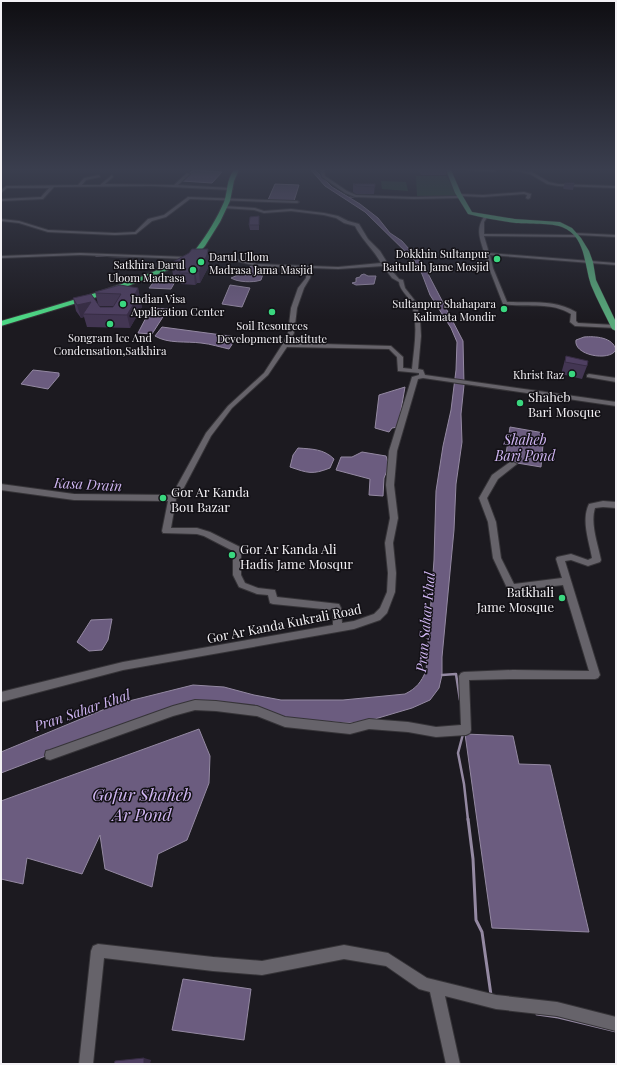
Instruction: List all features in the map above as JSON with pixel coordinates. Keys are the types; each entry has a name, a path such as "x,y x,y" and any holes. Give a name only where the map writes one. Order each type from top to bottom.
{"highway":[{"path":"1,324 114,290 146,278 194,256 210,234 217,220"}],"main road":[{"path":"517,220 564,224 575,235 584,248 590,261 592,278 615,326"}],"street":[{"path":"1,220 19,222 48,231 115,234 136,233 151,220"},
{"path":"342,220 357,225 359,231 378,252 395,279 401,281 402,289 413,301 419,333 415,371"},
{"path":"484,220 482,222 482,235 491,268 505,303 531,303 562,306 574,313 573,322 577,324 615,326"},
{"path":"482,235 616,236"},
{"path":"476,253 616,264"},
{"path":"1,257 67,254 188,258 194,256 224,257 257,266 338,268 385,264"},
{"path":"310,267 308,278 301,288 294,308 291,333 285,345 266,374 230,408 208,435 179,490 172,498 166,531 196,531 207,534 216,540 237,549 237,575 242,585 257,591 272,592 273,600 279,602 336,607 338,627"},
{"path":"285,345 386,347 391,348 400,357 400,370 421,371 423,376 616,404"},
{"name":"Gor Ar Kanda Kukrali Road","path":"1,697 123,666 354,625 377,617 384,610 392,585 389,543 394,518 390,485 393,451 415,377 423,376"},
{"path":"589,376 616,380"},
{"path":"513,464 495,476 483,498 492,522 497,558 511,588 566,581"},
{"path":"1,487 74,497 172,498"},
{"path":"50,756 173,711 195,706 216,706 257,711 284,722 350,729 369,724 408,727 436,732 466,730 464,676 517,673 529,675 595,675 560,559 571,557 588,563 597,560 589,518 589,510 592,506 603,504 616,505"},
{"path":"86,1064 98,951 262,968 344,952 388,960 424,984 496,1002 557,1009 616,1024"},
{"path":"436,987 453,1064"}],"water":[{"path":"373,220 379,220 390,233 402,241 424,266 463,341 464,385 461,414 462,442 456,484 454,530 442,657 442,675 439,688 430,700 412,708 368,721 349,723 298,720 216,705 119,728 1,773 1,752 117,704 193,685 224,687 281,700 343,700 405,694 416,687 426,671 434,560 436,491 443,446 451,410 456,370 457,342 451,328 430,295 415,261"},
{"path":"251,266 264,268 261,280 245,282 231,278 238,275 240,272 245,271"},
{"path":"364,274 368,276 376,276 374,284 356,285 352,283 356,282 356,278"},
{"path":"156,279 176,280 171,289 149,288"},
{"path":"230,285 250,288 242,307 222,304"},
{"path":"151,308 168,309 152,334 138,333"},
{"path":"162,327 237,337 229,349 205,343 160,339 155,336"},
{"path":"584,337 603,338 611,342 616,350 612,354 606,356 585,353 580,350 576,340"},
{"path":"33,370 59,373 59,376 48,389 21,384"},
{"path":"405,387 398,427 392,428 389,432 375,428 379,395"},
{"name":"Shaheb Bari Pond","path":"510,427 544,433 541,467 505,461"},
{"path":"298,448 318,450 326,453 334,459 330,468 319,472 310,472 301,471 290,467 293,455"},
{"path":"362,452 386,456 389,466 384,478 383,496 369,495 370,479 336,470 341,457 352,457"},
{"path":"112,619 108,640 102,650 89,651 77,642 91,620"},
{"name":"Gofur Shaheb Ar Pond","path":"199,729 210,756 209,783 187,840 158,854 152,887 105,869 100,835 82,874 27,858 23,884 1,879 1,801"},
{"path":"465,734 513,736 519,764 550,765 589,932 492,928"},
{"path":"183,979 251,989 244,1040 172,1030"}],"building":[{"path":"250,220 259,220 259,225 249,225"},
{"path":"192,249 208,249 207,255 199,271 195,271 194,273 179,273 184,264 171,263 189,253"},
{"path":"120,285 138,288 135,294 139,295 127,315 83,314 91,302 77,305 73,298 91,294 100,307 113,307 121,294 95,292"},
{"path":"566,356 588,361 587,366 565,362"},
{"path":"144,1058 144,1064 114,1064 115,1061"}],"waterway":[{"path":"96,256 140,257"},
{"path":"179,528 193,528"},
{"path":"442,675 456,674 460,700"},
{"path":"463,734 458,753 464,784 468,820"},
{"path":"468,819 473,859 476,920 482,932 491,995"},
{"path":"537,1014 558,1017 616,1031"}],"place":[{"name":"Dokkhin Sultanpur Baitullah Jame Mosjid","path":"497,259"},
{"name":"Darul Ullom Madrasa Jama Masjid","path":"201,262"},
{"name":"Satkhira Darul Uloom Madrasa","path":"193,270"},
{"name":"Indian Visa Application Center","path":"123,304"},
{"name":"Sultanpur Shahapara Kalimata Mondir","path":"504,309"},
{"name":"Soil Resources Development Institute","path":"272,312"},
{"name":"Songram Ice And Condensation,Satkhira","path":"110,324"},
{"name":"Khrist Raz","path":"572,374"},
{"name":"Shaheb Bari Mosque","path":"520,403"},
{"name":"Gor Ar Kanda Bou Bazar","path":"163,498"},
{"name":"Gor Ar Kanda Ali Hadis Jame Mosqur","path":"232,555"},
{"name":"Batkhali Jame Mosque","path":"562,598"}],"water label":[{"name":"Kasa Drain","path":"88,484"},
{"name":"Pran Sahar Khal","path":"425,622"},
{"name":"Pran Sahar Khal","path":"82,710"}]}
